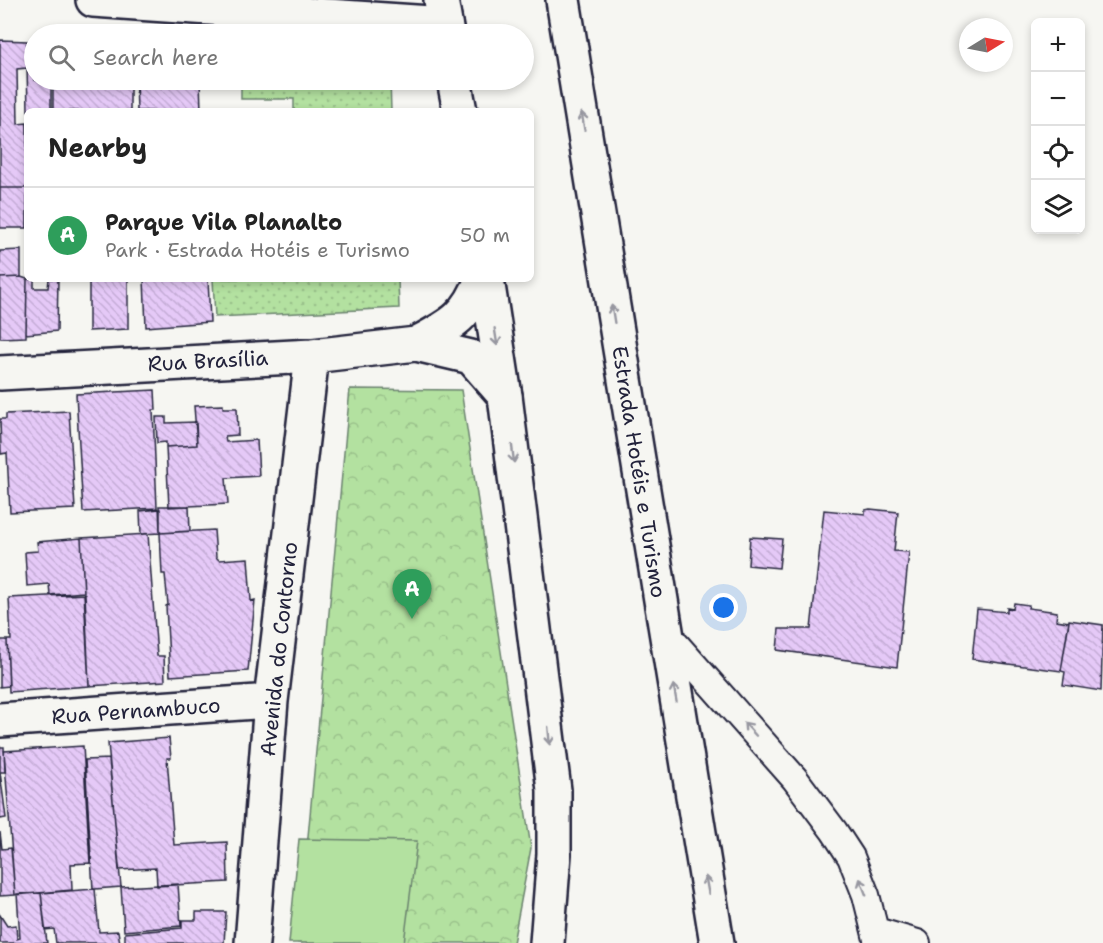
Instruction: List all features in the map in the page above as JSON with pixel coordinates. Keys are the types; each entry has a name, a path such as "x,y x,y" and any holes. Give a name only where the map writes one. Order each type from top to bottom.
{"street":[{"path":"93,0 444,19"},
{"name":"Estrada Hotéis e Turismo","path":"563,0 664,631 717,943"},
{"path":"456,90 459,108"},
{"name":"Rua Brasília","path":"416,344 445,328 473,304 483,282"},
{"path":"485,282 505,396 548,718 554,790 554,854 547,943"},
{"name":"Rua Brasília","path":"0,373 312,356 416,344 471,357 505,396"},
{"name":"Avenida do Contorno","path":"252,943 271,701 312,356"},
{"name":"Rua Pernambuco","path":"0,720 271,701"}],"lane":[{"path":"664,631 795,779 834,831 851,857 877,937 917,943"}],"green space":[{"path":"241,90 390,90 391,108 294,108 294,99 241,99"},
{"path":"213,282 398,282 399,308 215,317"},
{"path":"350,389 461,390 531,848 513,943 298,943"},
{"path":"299,839 417,841 404,943 289,943"}],"building":[{"path":"0,40 24,41 24,68 17,69 18,124 24,123 24,188 0,188"},
{"path":"28,90 51,90 51,108 28,108"},
{"path":"53,90 130,90 130,108 53,108"},
{"path":"136,90 200,90 201,108 137,108"},
{"path":"0,188 24,188 24,228 0,228"},
{"path":"21,250 21,277 0,278 0,251"},
{"path":"21,277 24,278 24,282 27,282 26,337 0,338 0,278"},
{"path":"27,282 34,282 34,288 48,288 49,282 58,282 57,331 26,334"},
{"path":"89,282 128,282 128,329 89,331"},
{"path":"144,282 208,282 210,322 146,327"},
{"path":"155,390 156,410 153,410 157,508 83,512 76,394"},
{"path":"223,405 223,408 237,408 238,435 225,436 226,442 257,440 259,476 226,478 228,504 169,507 166,447 197,445 194,406"},
{"path":"69,411 75,509 10,512 7,453 1,454 0,419 6,419 6,414"},
{"path":"156,417 166,417 166,423 196,422 197,445 166,447 166,442 157,443"},
{"path":"159,506 189,506 190,531 160,533"},
{"path":"160,509 160,533 141,534 140,511"},
{"path":"824,510 865,514 865,510 898,512 894,551 909,552 897,667 777,650 779,629 811,629"},
{"path":"214,530 216,557 219,560 248,558 251,601 255,600 248,671 170,676 166,606 168,605 165,574 162,574 160,533"},
{"path":"148,534 157,656 164,656 165,681 89,686 81,538"},
{"path":"750,537 782,539 779,568 748,565"},
{"path":"81,538 84,592 50,595 49,584 27,586 25,552 38,551 37,542"},
{"path":"85,594 89,686 9,692 7,640 11,640 9,598"},
{"path":"1014,603 1029,605 1028,608 1057,612 1056,620 1069,622 1061,671 972,659 977,609 1007,612 1007,608 1013,609"},
{"path":"1069,620 1103,625 1101,691 1063,685 1065,672 1061,671"},
{"path":"0,640 7,640 9,686 0,687"},
{"path":"169,738 171,758 167,758 174,845 227,842 228,882 157,886 156,868 119,870 108,743"},
{"path":"83,746 90,863 71,864 72,890 15,895 4,751"},
{"path":"0,747 4,747 5,772 0,772"},
{"path":"109,759 121,887 93,889 85,760"},
{"path":"0,772 6,818 0,819"},
{"path":"0,832 2,849 11,848 15,895 0,896"},
{"path":"178,884 181,926 124,931 121,887"},
{"path":"95,889 99,932 118,931 120,943 56,943 54,929 45,930 41,893"},
{"path":"41,893 47,943 0,943 0,915 7,926 16,925 17,939 20,938 17,894"},
{"path":"196,912 226,912 224,943 125,943 125,933 182,928 182,920 196,920"}],"place":[{"name":"Parque Vila Planalto","path":"412,619"}]}
